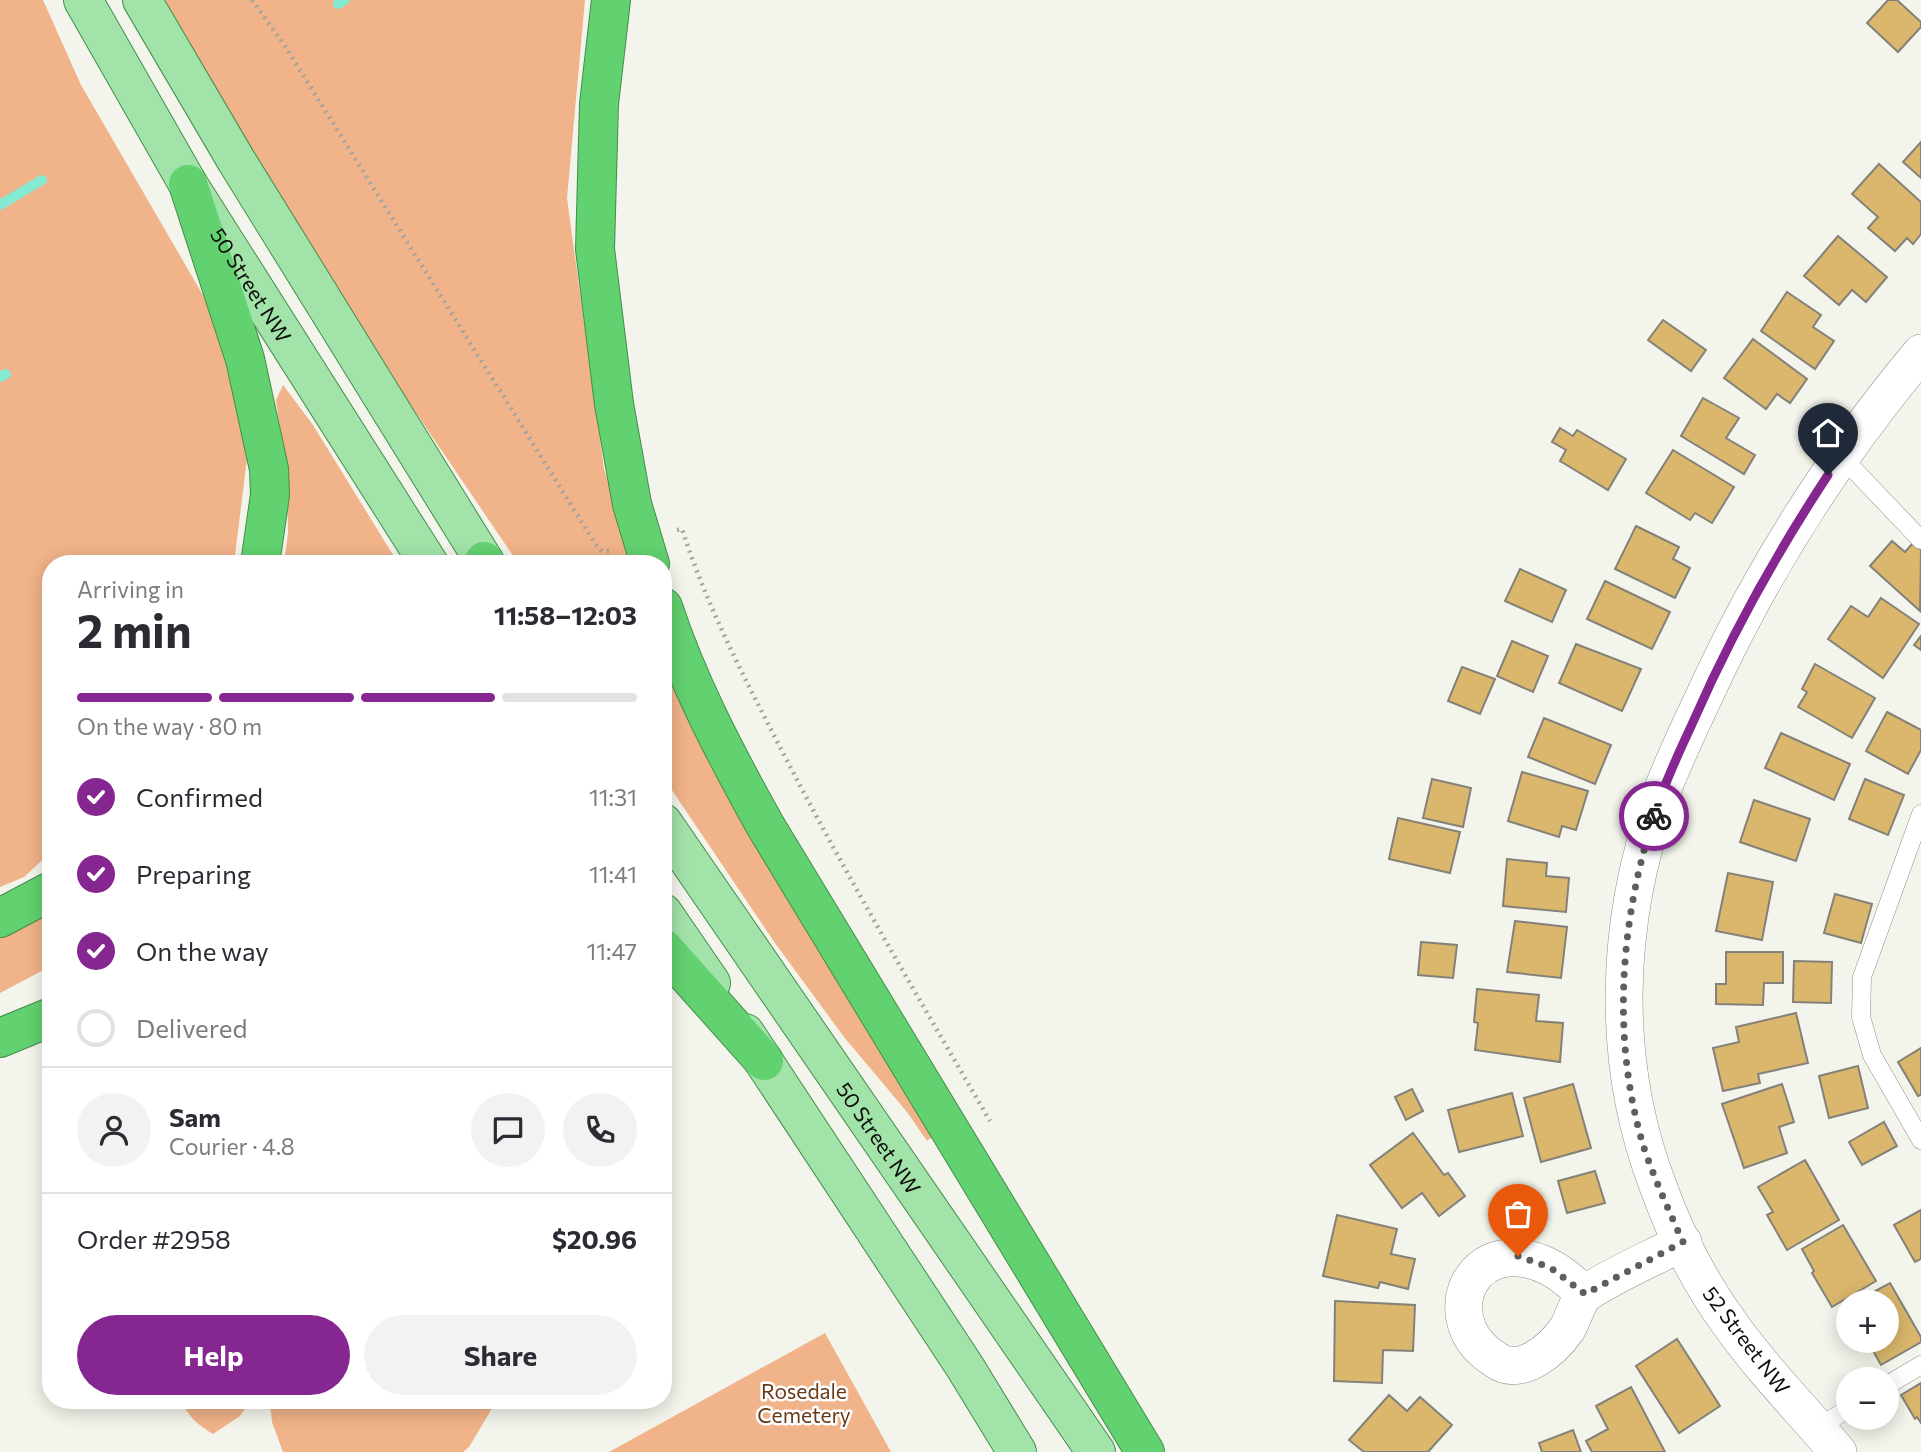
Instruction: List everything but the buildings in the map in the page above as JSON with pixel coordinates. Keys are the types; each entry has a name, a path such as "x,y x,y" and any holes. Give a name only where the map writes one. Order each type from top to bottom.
{"highway":[{"path":"611,0 599,104 595,249 614,404 632,505 659,548"},
{"path":"188,184 246,359 270,469 270,495 261,555"},
{"path":"672,633 711,722 765,825 1145,1452"},
{"path":"0,918 42,896"},
{"path":"672,958 764,1061"},
{"path":"0,1038 42,1021"}],"main road":[{"name":"50 Street NW","path":"83,0 188,184 423,555"},
{"path":"142,0 236,160 479,555"},
{"name":"50 Street NW","path":"672,836 1096,1452"},
{"path":"672,926 957,1355 1017,1452"}],"street":[{"name":"52 Street NW","path":"1828,1440 1729,1324 1706,1287 1658,1188 1633,1106 1626,1056 1625,953 1631,901 1642,853 1661,794 1747,607 1790,532 1841,456 1921,353"},
{"path":"1585,1294 1683,1242"}],"lane":[{"path":"1841,456 1921,540"},
{"path":"1921,814 1862,977 1861,1017 1872,1055 1921,1140"},
{"path":"1899,1378 1921,1365"}],"path":[{"path":"252,0 285,46 596,545 602,551 611,552"},
{"path":"659,548 682,529 693,564 720,629 798,783 996,1133"}],"green space":[{"path":"0,0 43,0 81,85 204,297 234,362 250,435 235,555 42,555 42,860 24,877 0,887"},
{"path":"164,0 585,0 567,198 604,469 632,555 513,555 406,398 248,143"},
{"path":"283,385 313,425 393,555 285,555 288,533 287,474 276,400"},
{"path":"672,653 931,1129 932,1137 927,1141 907,1112 844,1037 775,943 672,790"},
{"path":"42,916 42,971 0,993 0,938"},
{"name":"Rosedale Cemetery","path":"825,1333 891,1452 609,1452"},
{"path":"186,1409 245,1409 240,1416 213,1434 194,1420"},
{"path":"271,1409 492,1409 469,1447 463,1452 283,1452 272,1422"}],"waterway":[{"path":"338,4 345,0"},
{"path":"0,205 42,180"},
{"path":"0,377 6,374"}],"way so far":[{"path":"1518,1256 1551,1268 1585,1294 1683,1242 1658,1188 1644,1146 1633,1106 1626,1056 1625,953 1631,901 1654,816"}],"route":[{"path":"1654,816 1700,706 1747,607 1790,532 1828,475"}]}
